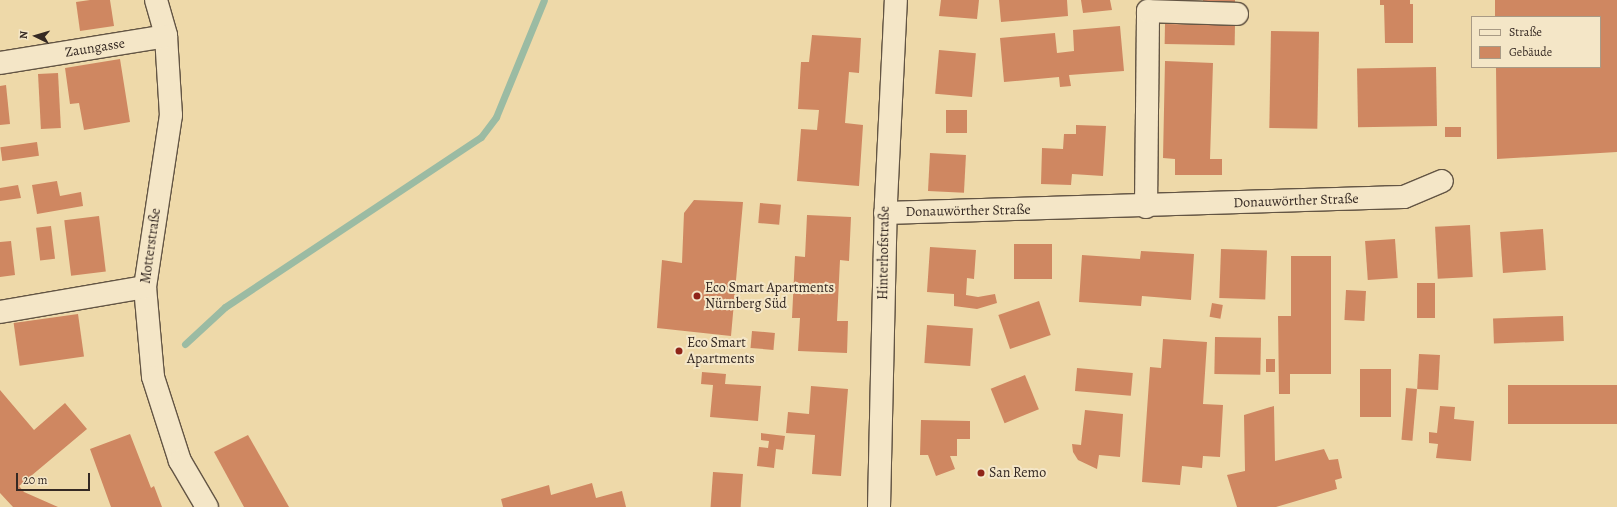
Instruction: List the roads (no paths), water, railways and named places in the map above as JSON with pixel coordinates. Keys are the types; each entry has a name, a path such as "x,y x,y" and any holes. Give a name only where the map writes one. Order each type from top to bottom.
{"street":[{"name":"Motterstraße","path":"156,0 166,36 171,115 145,287 153,377 180,461 207,507"},
{"name":"Hinterhofstraße","path":"879,507 885,213 896,0"},
{"path":"1146,207 1148,11 1237,14"},
{"name":"Zaungasse","path":"0,63 166,36"},
{"name":"Donauwörther Straße","path":"885,213 1146,207 1404,197 1442,181"},
{"path":"0,312 145,287"}],"waterway":[{"path":"185,344 225,307 481,137 496,117 544,0"}],"place":[{"name":"Eco Smart Apartments Nürnberg Süd","path":"697,296"},
{"name":"Eco Smart Apartments","path":"679,351"},
{"name":"San Remo","path":"981,473"}]}
